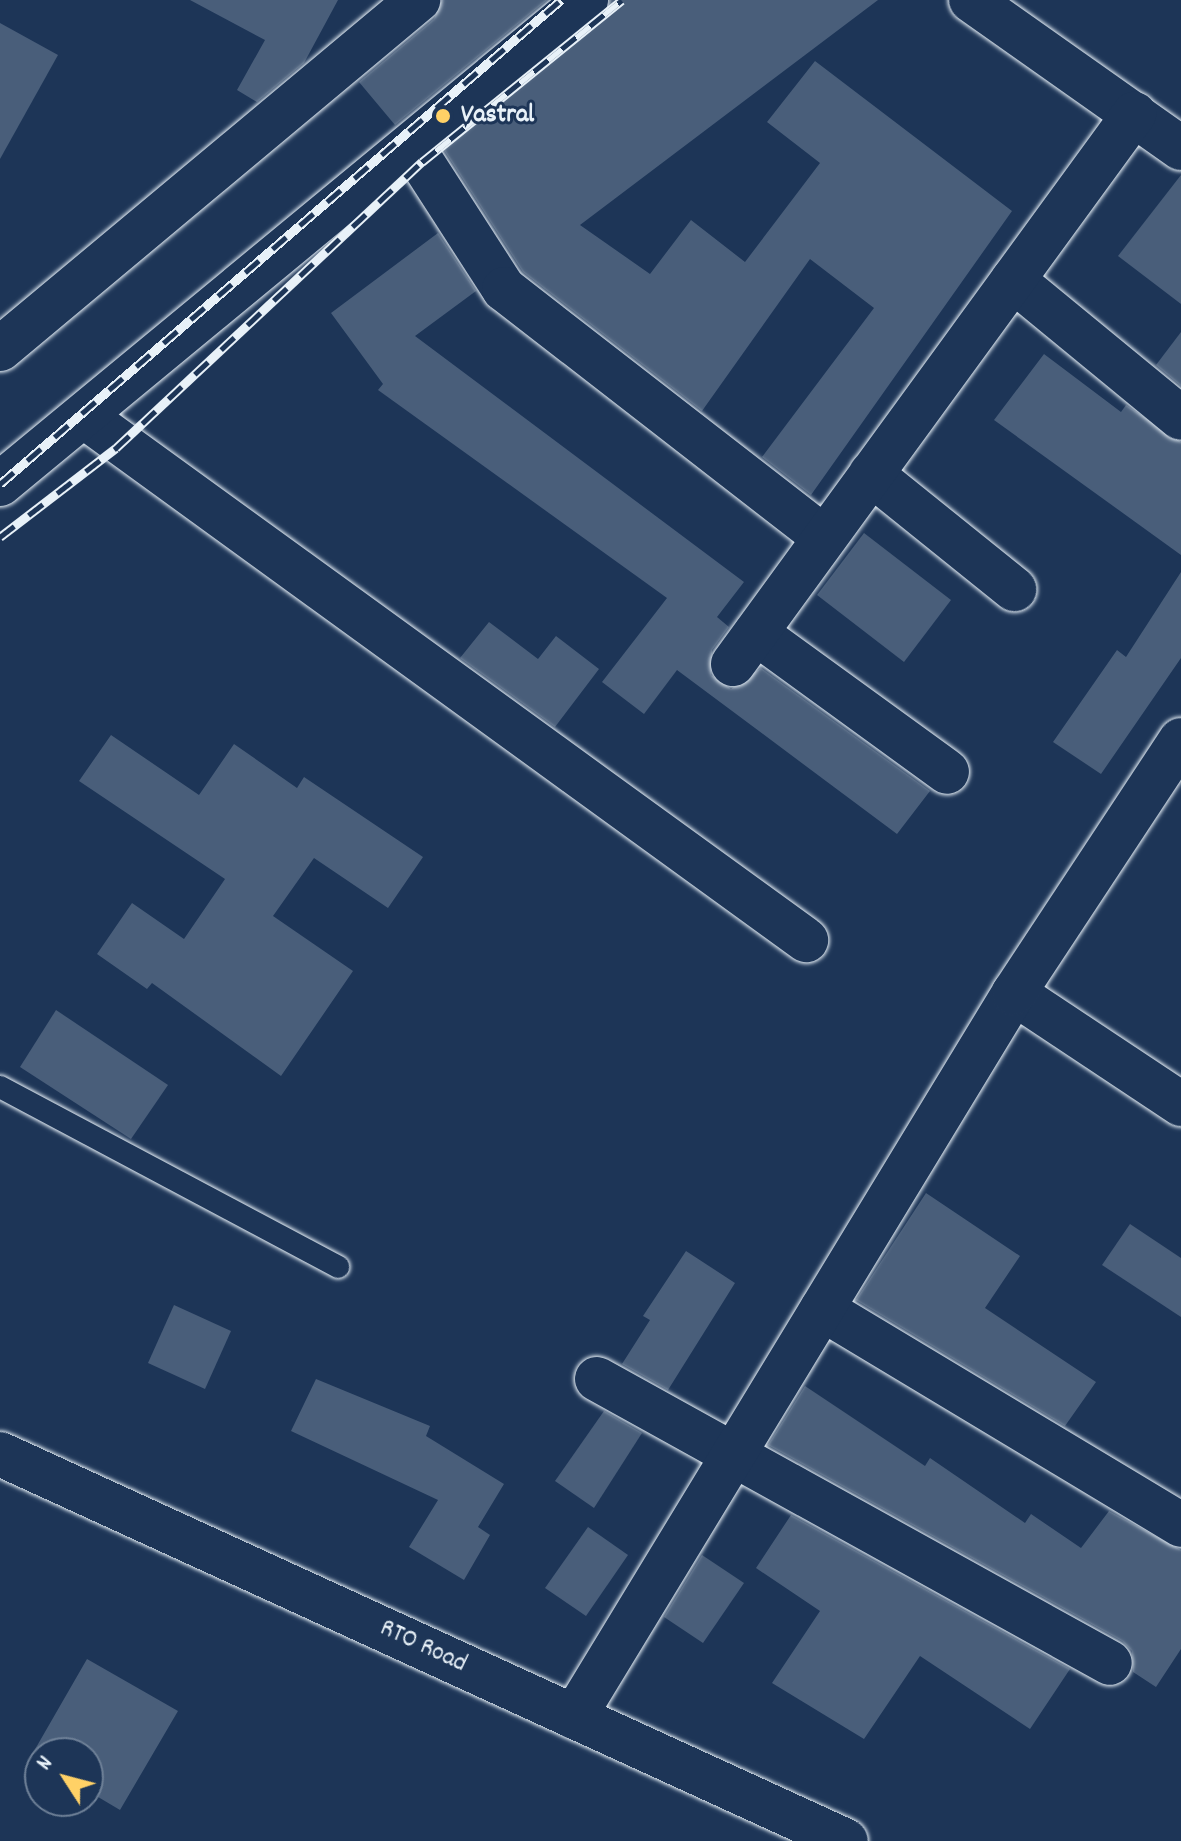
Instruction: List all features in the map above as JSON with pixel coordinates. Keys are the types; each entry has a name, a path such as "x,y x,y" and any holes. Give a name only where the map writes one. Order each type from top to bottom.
{"street":[{"path":"0,349 418,0"},
{"path":"0,484 85,417 586,0"},
{"path":"971,0 1181,148"},
{"path":"947,772 744,649 1134,114"},
{"path":"422,162 504,289 824,537"},
{"path":"1013,280 1181,418"},
{"path":"85,417 806,940"},
{"path":"871,474 1014,589"},
{"path":"574,1717 1014,993 1181,740"},
{"path":"1014,993 1181,1104"},
{"path":"822,1309 1181,1525"},
{"path":"597,1379 1110,1663"},
{"name":"RTO Road","path":"0,1454 846,1841"}],"lane":[{"path":"0,1087 338,1267"}],"building":[{"path":"190,0 338,0 304,63 257,102 237,90 265,40"},
{"path":"442,0 547,0 395,125 359,82 434,19"},
{"path":"610,0 878,0 580,225 650,274 691,220 745,262 820,163 767,122 815,61 1012,211 811,495 762,457 874,308 810,259 702,411 523,272 444,150 602,19"},
{"path":"0,23 58,55 0,159"},
{"path":"1181,175 1181,304 1118,256"},
{"path":"438,233 476,291 415,336 744,582 717,617 729,627 712,650 711,675 731,689 761,668 930,791 897,834 677,670 644,714 602,682 667,598 378,390 383,384 331,313"},
{"path":"1181,332 1181,386 1156,365"},
{"path":"1044,354 1121,412 1126,405 1181,442 1181,555 994,420"},
{"path":"864,533 951,600 904,662 817,595"},
{"path":"1181,572 1181,658 1101,774 1053,742 1117,650 1126,657"},
{"path":"489,622 538,659 556,636 599,669 555,727 460,658"},
{"path":"111,735 199,795 234,744 297,788 304,777 423,857 388,908 314,858 273,916 353,971 281,1076 152,983 147,989 97,954 132,903 184,939 225,879 79,781"},
{"path":"56,1010 168,1085 131,1139 20,1067"},
{"path":"926,1193 1020,1256 985,1308 1096,1382 1065,1426 856,1300"},
{"path":"1130,1224 1181,1258 1181,1317 1102,1265"},
{"path":"686,1251 735,1283 668,1390 622,1364 650,1320 643,1316"},
{"path":"174,1305 231,1331 205,1389 148,1363"},
{"path":"316,1379 430,1426 426,1436 504,1484 478,1527 490,1535 464,1580 409,1547 438,1500 291,1431"},
{"path":"805,1386 925,1466 930,1458 1025,1523 1031,1514 1081,1548 1109,1511 1181,1550 1181,1649 1156,1687 1133,1672 1132,1651 1122,1641 768,1445"},
{"path":"604,1411 642,1433 594,1508 555,1481"},
{"path":"791,1515 1070,1669 1030,1729 920,1656 864,1739 772,1683 820,1611 756,1568"},
{"path":"588,1527 628,1555 586,1616 545,1588"},
{"path":"702,1555 744,1583 703,1643 664,1617"},
{"path":"87,1659 178,1711 120,1810 104,1800 104,1737 42,1737"}],"railway":[{"path":"0,484 561,0"},
{"path":"0,537 116,448 422,162 622,0"}],"place":[{"name":"Vastral","path":"443,116"}]}
